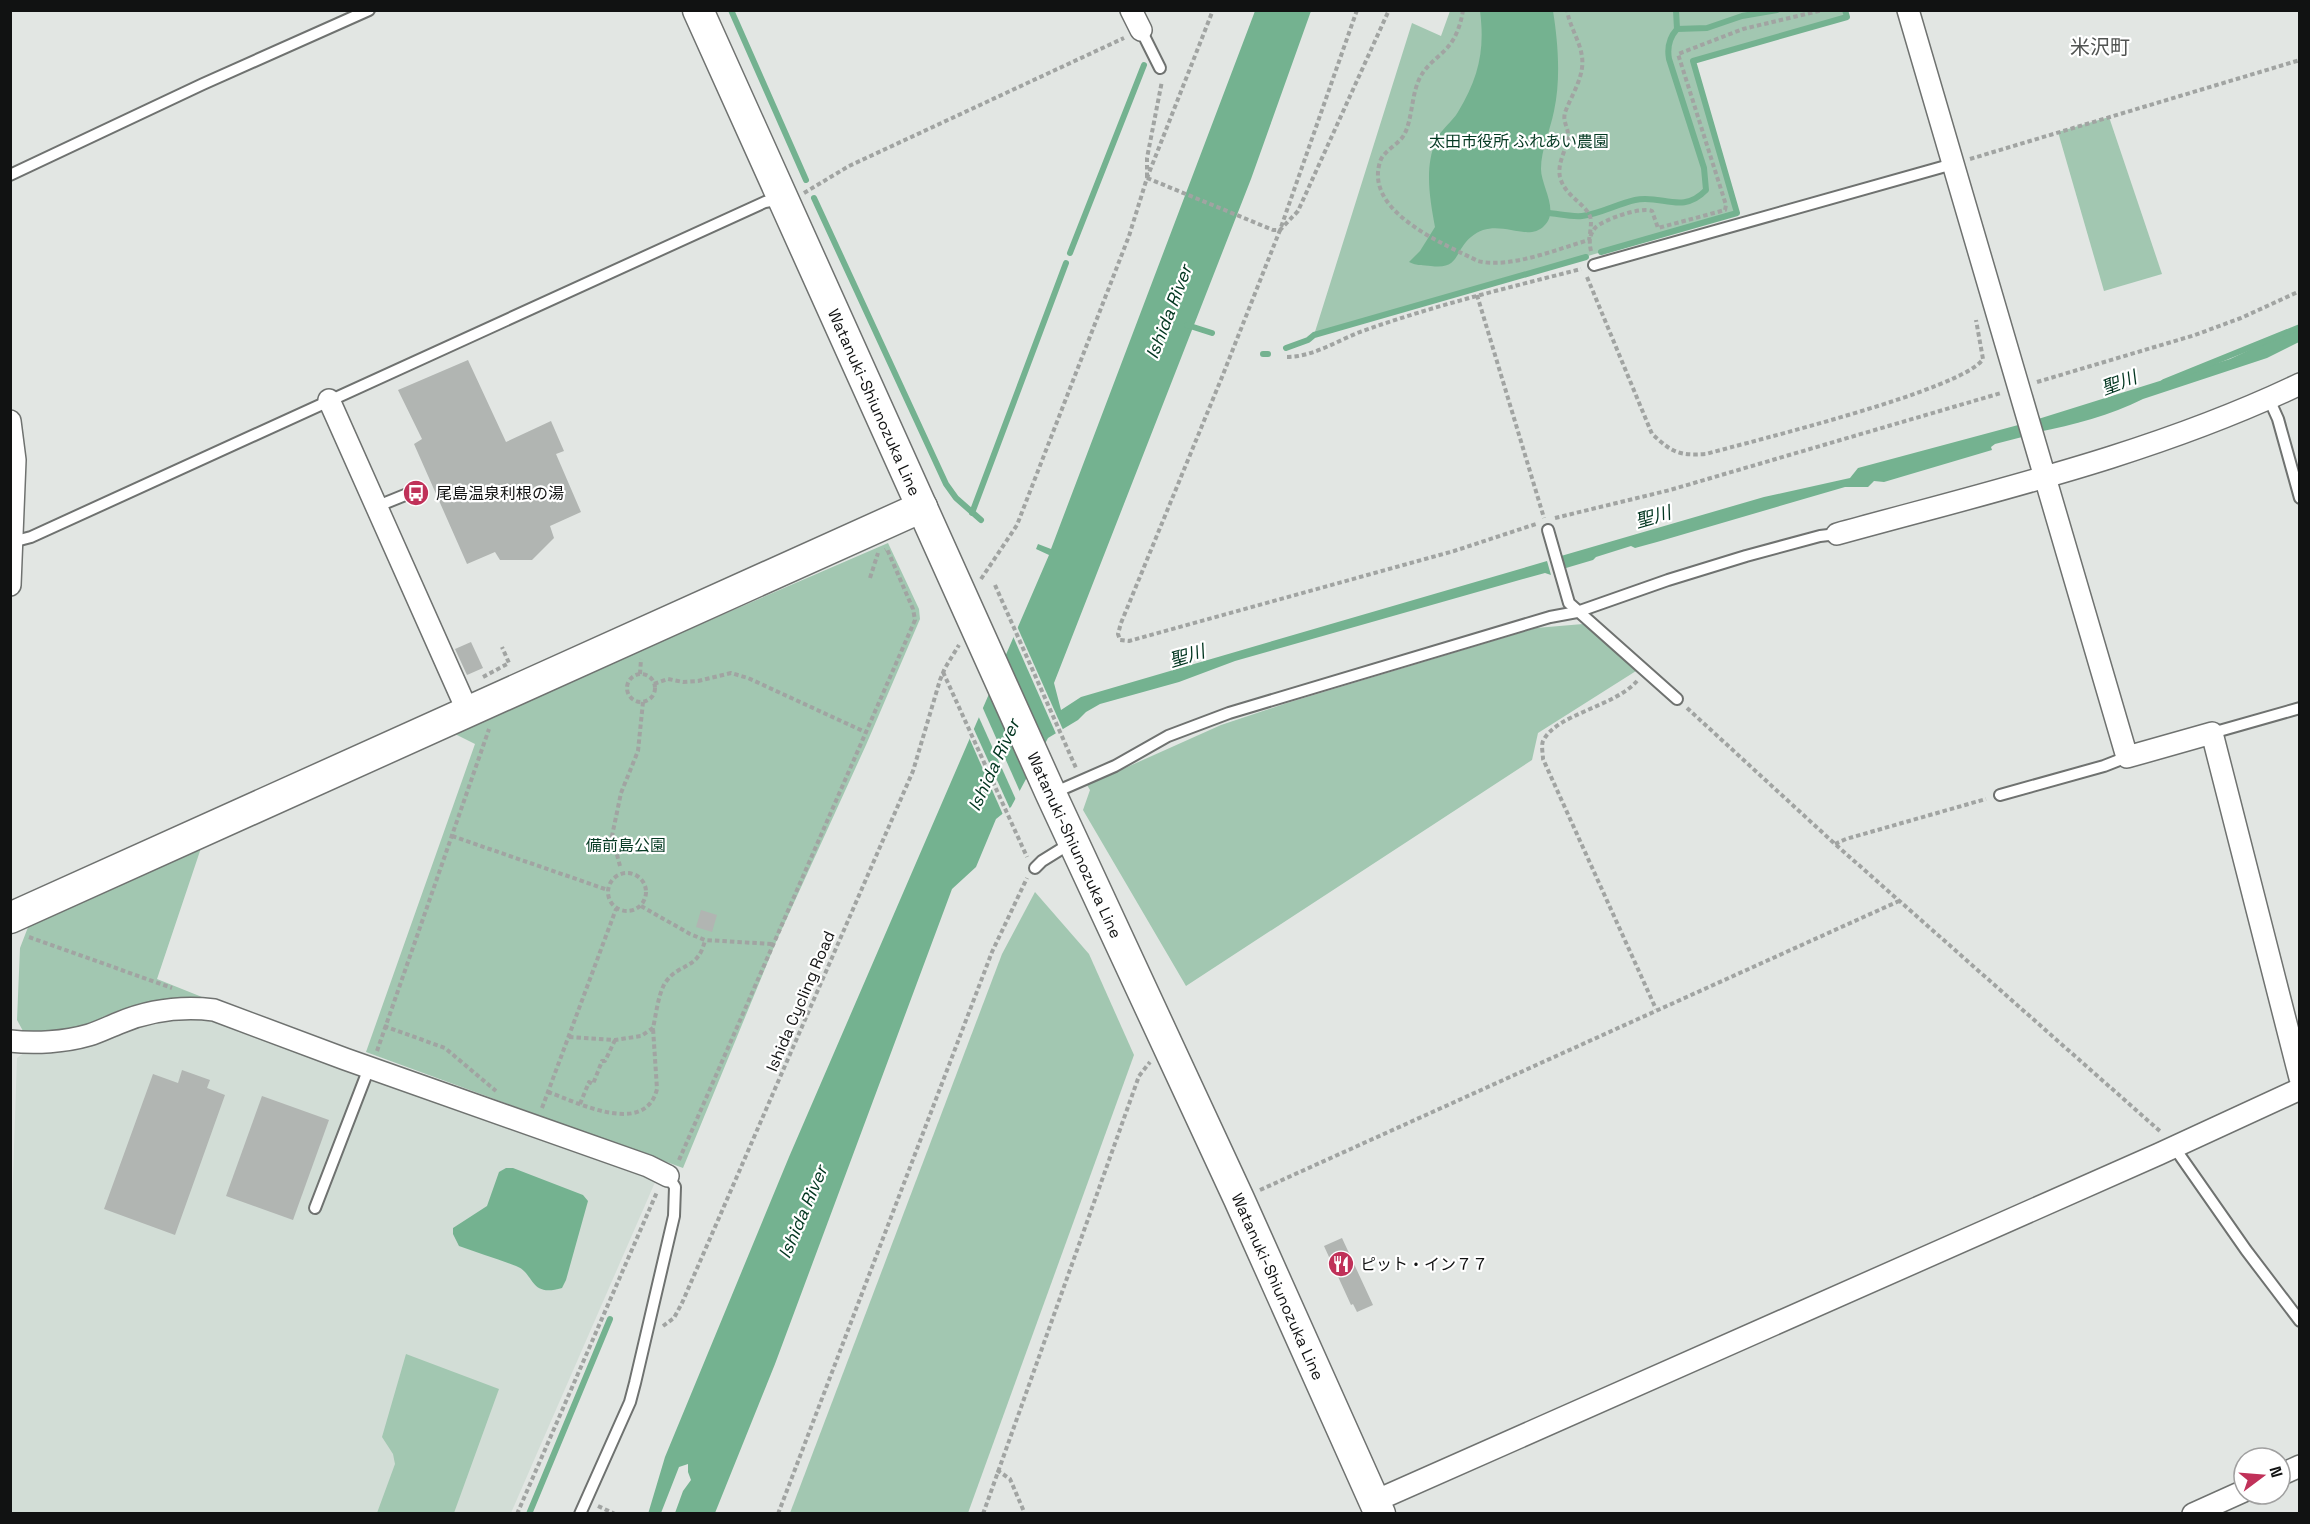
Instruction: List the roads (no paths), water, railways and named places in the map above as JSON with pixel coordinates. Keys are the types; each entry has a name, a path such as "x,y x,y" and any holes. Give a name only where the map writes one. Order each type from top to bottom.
{"main road":[{"name":"Watanuki-Shiunozuka Line","path":"698,10 922,507 971,638 1049,789 1239,1199 1378,1507"},
{"path":"17,927 479,719 922,507"}],"street":[{"path":"1131,10 1141,30"},
{"path":"1908,10 2127,758 2212,733 2300,1078"},
{"path":"1837,534 2043,470 2147,445 2269,399 2300,384"},
{"path":"329,400 479,719"},
{"path":"10,421 15,460 10,585"},
{"path":"10,1041 56,1040 88,1035 142,1014 168,1008 192,1007 214,1010 372,1061 648,1166 668,1176"},
{"path":"1378,1507 2300,1089"},
{"path":"2193,1514 2232,1496"}],"lane":[{"path":"10,175 203,84 369,10"},
{"path":"1141,30 1160,68"},
{"path":"1594,266 1953,164"},
{"path":"12,542 32,537 765,202 783,198"},
{"path":"2269,399 2278,419 2300,498"},
{"path":"378,506 410,493"},
{"path":"1546,525 1569,603 1677,699"},
{"path":"1049,789 1115,766 1168,736 1229,713 1550,617 1577,612 1746,556 1820,536 1837,534"},
{"path":"2212,733 2300,708"},
{"path":"2000,795 2127,758"},
{"path":"1035,868 1073,841"},
{"path":"315,1208 372,1061"},
{"path":"2174,1147 2246,1250 2300,1321"},
{"path":"580,1514 630,1402 635,1383 674,1216 675,1187 668,1176"}],"water":[{"name":"Ishida River","path":"1255,11 1311,11 1251,179 1054,683 1061,710 1081,697 1547,561 1551,575 1545,573 1235,661 1179,682 1100,704 1048,738 1011,807 996,819 976,867 952,889 775,1364 715,1513 675,1513 683,1491 691,1480 688,1464 679,1467 661,1513 648,1514 665,1457 789,1157 1049,555 1036,549 1038,544 1051,549"},
{"path":"1480,11 1553,11 1558,86 1541,162 1550,213 1544,226 1537,231 1491,229 1481,231 1466,242 1456,258 1447,265 1415,264 1409,262 1420,251 1435,227 1429,184 1432,151 1438,137 1456,116 1476,75 1482,38"},
{"path":"2299,327 2299,342 2267,358 2143,399 2105,415 2038,432 2035,420 2230,359"},
{"path":"2022,424 2026,436 1995,444 1991,447 1992,450 1884,482 1874,481 1868,487 1845,487 1657,542 1635,548 1631,546 1566,568 1561,556 1764,497 1850,478 1858,468"},
{"path":"506,1168 513,1168 583,1195 588,1201 562,1288 544,1290 538,1287 522,1269 459,1246 453,1234 453,1228 487,1206 499,1172"}],"waterway":[{"path":"731,10 806,180"},
{"path":"1676,10 1677,29"},
{"path":"1549,213 1582,216 1645,199 1680,203 1689,201 1706,190 1704,168 1669,59 1670,40 1677,29 1707,28 1742,16 1777,10"},
{"path":"1601,252 1737,213 1693,61 1847,17 1845,10"},
{"path":"1070,253 1144,65"},
{"path":"814,198 946,484 956,498 981,520"},
{"path":"1286,348 1308,340 1314,335 1586,257"},
{"path":"972,513 1066,263"},
{"path":"1187,325 1212,333"},
{"name":"聖川","path":"2164,382 2300,327"},
{"path":"1263,354 1268,354"},
{"path":"529,1514 610,1319"}],"place":[{"name":"尾島温泉利根の湯","path":"416,493"},
{"name":"ピット・イン７７","path":"1341,1264"}],"district":[{"name":"米沢町","path":"2100,47"}],"park label":[{"name":"太田市役所 ふれあい農園","path":"1519,141"},
{"name":"備前島公園","path":"626,845"}]}
